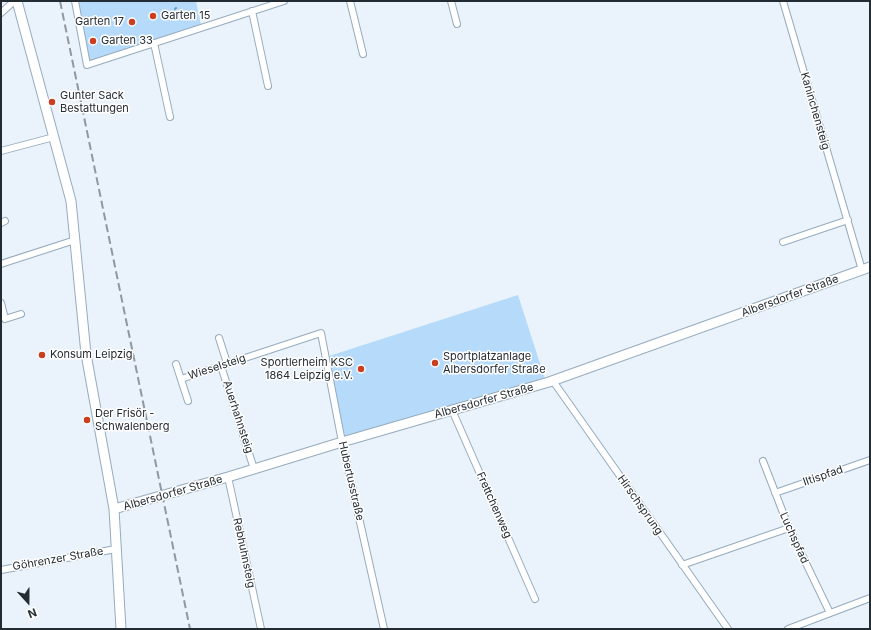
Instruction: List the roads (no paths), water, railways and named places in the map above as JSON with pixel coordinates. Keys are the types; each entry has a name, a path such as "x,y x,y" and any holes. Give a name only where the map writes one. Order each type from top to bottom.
{"street":[{"path":"1,13 12,3 17,1 71,201 86,354 114,509 121,629"},
{"path":"75,1 86,64 284,1"},
{"path":"350,1 363,54"},
{"path":"451,1 457,24"},
{"name":"Kaninchensteig","path":"783,1 848,220 866,268"},
{"path":"252,11 268,86"},
{"path":"154,43 170,118"},
{"path":"1,151 54,137"},
{"path":"783,242 848,220"},
{"path":"1,264 75,240"},
{"name":"Albersdorfer Straße","path":"114,509 553,381 866,268"},
{"path":"1,303 5,319 21,314"},
{"name":"Wieselsteig","path":"181,379 321,333"},
{"name":"Hubertusstraße","path":"321,333 342,442 384,629"},
{"name":"Auerhahnsteig","path":"219,338 224,365 254,469"},
{"name":"Wieselsteig","path":"176,364 188,401"},
{"name":"Hirschsprung","path":"553,381 728,629"},
{"name":"Frettchenweg","path":"452,410 535,599"},
{"name":"Luchspfad","path":"763,460 789,528 830,613"},
{"name":"Iltispfad","path":"775,493 870,460"},
{"name":"Rebhuhnsteig","path":"228,477 260,629"},
{"path":"682,565 789,528"},
{"name":"Göhrenzer Straße","path":"1,570 116,549"},
{"path":"788,629 870,598"}],"railway":[{"path":"60,1 190,629"}],"place":[{"name":"Garten 15","path":"153,16"},
{"name":"Garten 17","path":"132,22"},
{"name":"Garten 33","path":"93,41"},
{"name":"Gunter Sack Bestattungen","path":"52,102"},
{"name":"Konsum Leipzig","path":"42,355"},
{"name":"Sportplatzanlage Albersdorfer Straße","path":"435,363"},
{"name":"Sportlerheim KSC 1864 Leipzig e.V.","path":"361,369"},
{"name":"Der Frisör - Schwalenberg","path":"87,420"}]}
